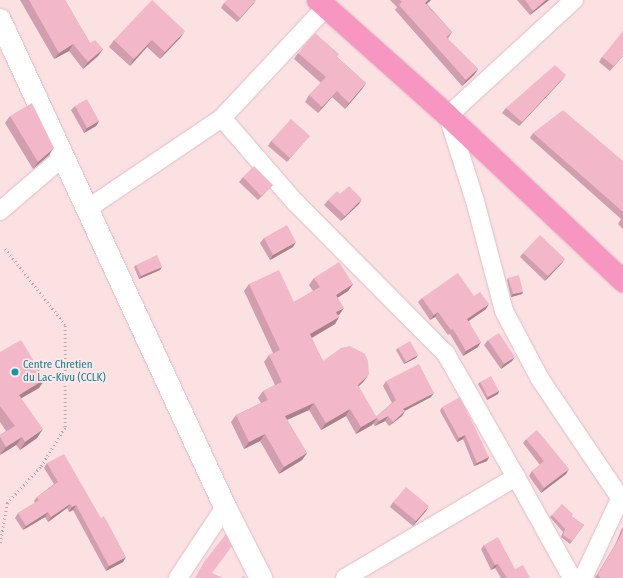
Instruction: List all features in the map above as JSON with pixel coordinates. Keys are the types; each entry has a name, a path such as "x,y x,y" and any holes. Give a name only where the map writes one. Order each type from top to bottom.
{"highway":[{"path":"322,4 448,116 623,281"}],"street":[{"path":"574,0 448,116 475,201 504,311 540,379 622,501 583,578"},
{"path":"87,209 222,118 322,4"},
{"path":"0,20 224,507 261,578"},
{"path":"222,118 296,203 446,354 572,578"},
{"path":"0,211 63,158"},
{"path":"345,578 516,477"},
{"path":"178,578 224,507"}],"path":[{"path":"0,543 6,504 41,466 65,427 65,325 5,249"}],"building":[{"path":"29,0 65,0 90,43 95,40 103,49 88,62 73,44 59,53"},
{"path":"152,0 185,31 165,52 152,40 134,59 114,40"},
{"path":"227,0 256,0 240,18 224,3"},
{"path":"399,0 428,0 425,3 452,32 446,37 478,69 466,80 399,5 402,2"},
{"path":"525,0 546,0 533,11"},
{"path":"623,31 623,55 614,66 602,57"},
{"path":"315,33 339,54 337,57 366,83 349,103 337,91 322,107 309,95 326,77 298,53"},
{"path":"555,65 566,75 522,122 506,108"},
{"path":"87,99 99,121 87,128 75,106"},
{"path":"32,103 54,148 38,162 10,116"},
{"path":"563,110 623,161 623,212 533,133"},
{"path":"291,119 310,136 290,158 271,141"},
{"path":"254,166 273,185 261,196 243,177"},
{"path":"349,186 362,199 345,216 328,200 337,191 340,194"},
{"path":"287,225 296,242 273,255 264,238"},
{"path":"540,235 565,259 548,276 523,253"},
{"path":"157,255 162,267 141,276 136,265"},
{"path":"339,262 353,284 336,295 344,308 336,312 339,317 310,334 323,361 341,348 350,346 365,354 368,361 369,374 358,385 377,418 361,427 350,409 326,423 314,403 285,416 307,453 284,467 265,434 249,442 236,415 268,400 263,391 282,382 269,355 280,350 249,284 279,270 294,302 320,287 314,278"},
{"path":"458,273 474,296 480,292 489,304 467,319 481,342 466,351 453,329 451,330 438,312 434,315 422,298"},
{"path":"519,275 523,292 513,294 508,278"},
{"path":"499,333 515,357 504,364 488,340"},
{"path":"21,340 45,379 19,395 43,429 25,442 22,437 6,447 0,435 15,426 0,406 0,352"},
{"path":"410,341 418,355 406,362 398,348"},
{"path":"419,364 434,393 403,409 405,411 393,422 388,416 379,421 376,417 396,400 386,381"},
{"path":"491,376 499,391 488,397 480,382"},
{"path":"460,397 489,457 477,463 465,435 459,438 442,407"},
{"path":"537,430 569,469 544,488 532,471 544,461 526,439"},
{"path":"64,454 101,518 104,516 126,557 109,566 76,505 72,507 70,504 51,517 48,512 26,526 18,513 39,500 37,497 58,482 47,463"},
{"path":"406,487 429,506 416,521 393,502"},
{"path":"562,504 573,514 571,516 584,525 572,541 563,535 565,529 552,515"},
{"path":"623,530 623,578 600,578 598,574"},
{"path":"226,534 232,546 212,573 223,578 195,578 204,562"},
{"path":"498,537 515,569 523,565 530,578 507,578 498,564 495,565 484,545"}],"place":[{"name":"Centre Chretien du Lac-Kivu (CCLK)","path":"15,372"}]}
